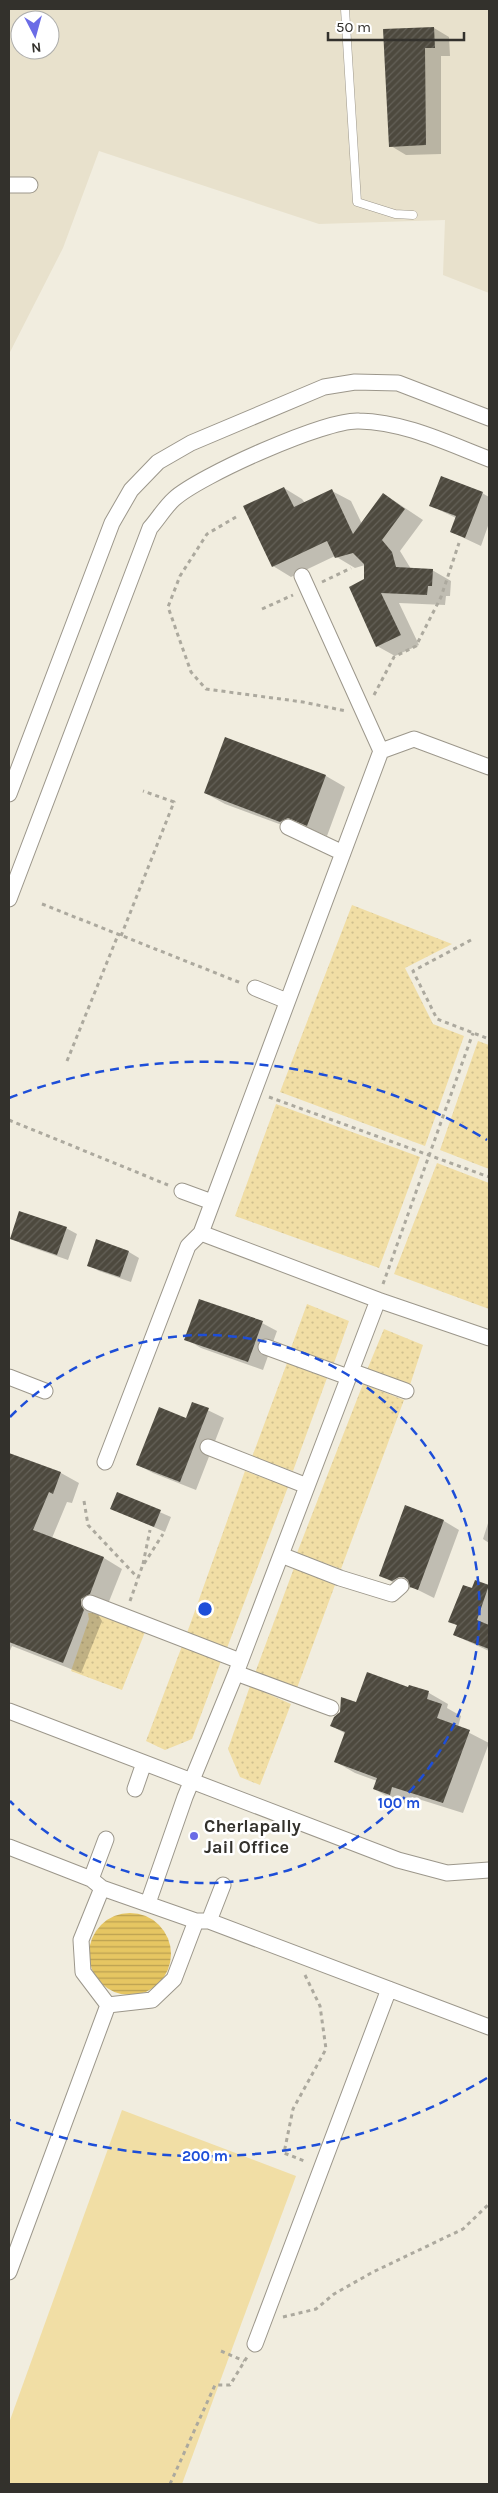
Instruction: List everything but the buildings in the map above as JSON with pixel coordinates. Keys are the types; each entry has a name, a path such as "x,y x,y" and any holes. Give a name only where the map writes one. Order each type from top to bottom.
{"street":[{"path":"9,185 30,185"},
{"path":"9,794 112,523 131,490 158,462 191,442 324,387 355,382 398,383 489,418"},
{"path":"9,899 150,528 174,499 209,476 317,429 357,420 400,425 489,459"},
{"path":"105,1462 188,1246 201,1233 381,751 302,576"},
{"path":"381,751 414,739 489,767"},
{"path":"288,828 342,853"},
{"path":"255,988 287,1001"},
{"path":"182,1191 212,1202"},
{"path":"201,1233 378,1300 489,1338"},
{"path":"148,1903 192,1781 238,1667 378,1300"},
{"path":"266,1347 406,1391"},
{"path":"9,1377 45,1391"},
{"path":"208,1447 307,1486"},
{"path":"281,1555 340,1578 392,1594 401,1586"},
{"path":"90,1603 125,1616 331,1708"},
{"path":"9,1712 398,1860 447,1874 489,1870"},
{"path":"134,1789 144,1763"},
{"path":"106,1839 80,1940 83,1972 108,2005"},
{"path":"9,1847 148,1903 295,1953 489,2027"},
{"path":"108,2005 152,2000 174,1979 223,1885"},
{"path":"255,2344 389,1989"},
{"path":"9,2272 108,2005"}],"lane":[{"path":"345,9 358,202 395,214 412,215"}],"path":[{"path":"236,517 207,534 180,576 168,607 191,672 206,689 303,702 364,715 394,657 416,646 441,597 459,543"},
{"path":"67,1060 174,802 142,791"},
{"path":"42,904 255,988"},
{"path":"471,940 413,971 437,1019 489,1039"},
{"path":"378,1300 472,1033"},
{"path":"254,1091 489,1177"},
{"path":"9,1120 182,1191"},
{"path":"84,1501 88,1525 138,1578"},
{"path":"142,1568 150,1530"},
{"path":"125,1616 142,1568 163,1534"},
{"path":"295,1953 320,2006 326,2049 293,2109 284,2153 322,2167"},
{"path":"263,2322 316,2309 334,2294 373,2272 463,2229 489,2204"},
{"path":"170,2484 215,2385 230,2386 255,2344"},
{"path":"220,2351 244,2361"}],"shaded area":[{"path":"9,9 489,9 489,293 443,275 445,220 319,224 99,151 63,248 9,354"},
{"path":"352,905 452,944 405,968 433,1024 464,1036 425,1146 280,1092"},
{"path":"478,1041 489,1045 489,1169 440,1150"},
{"path":"276,1104 420,1157 379,1268 235,1216"},
{"path":"437,1163 489,1183 489,1309 394,1274"},
{"path":"307,1304 349,1321 334,1363 291,1348"},
{"path":"384,1329 423,1345 410,1385 367,1370"},
{"path":"287,1363 327,1378 293,1471 252,1457"},
{"path":"363,1384 404,1400 341,1569 297,1553"},
{"path":"245,1471 288,1487 227,1648 187,1633"},
{"path":"294,1568 335,1585 297,1688 255,1673"},
{"path":"88,1613 99,1613 145,1632 122,1690 71,1671 89,1619"},
{"path":"182,1646 221,1661 192,1739 165,1750 146,1741"},
{"path":"250,1686 291,1704 260,1785 240,1777 228,1749"},
{"path":"130,1913 146,1916 159,1925 168,1938 171,1954 168,1970 159,1983 146,1992 130,1995 114,1992 101,1983 92,1970 89,1954 92,1938 101,1925 114,1916"},
{"path":"122,2110 296,2176 182,2484 9,2484 9,2423"}],"place":[{"name":"Cherlapally Jail Office","path":"194,1836"}]}
